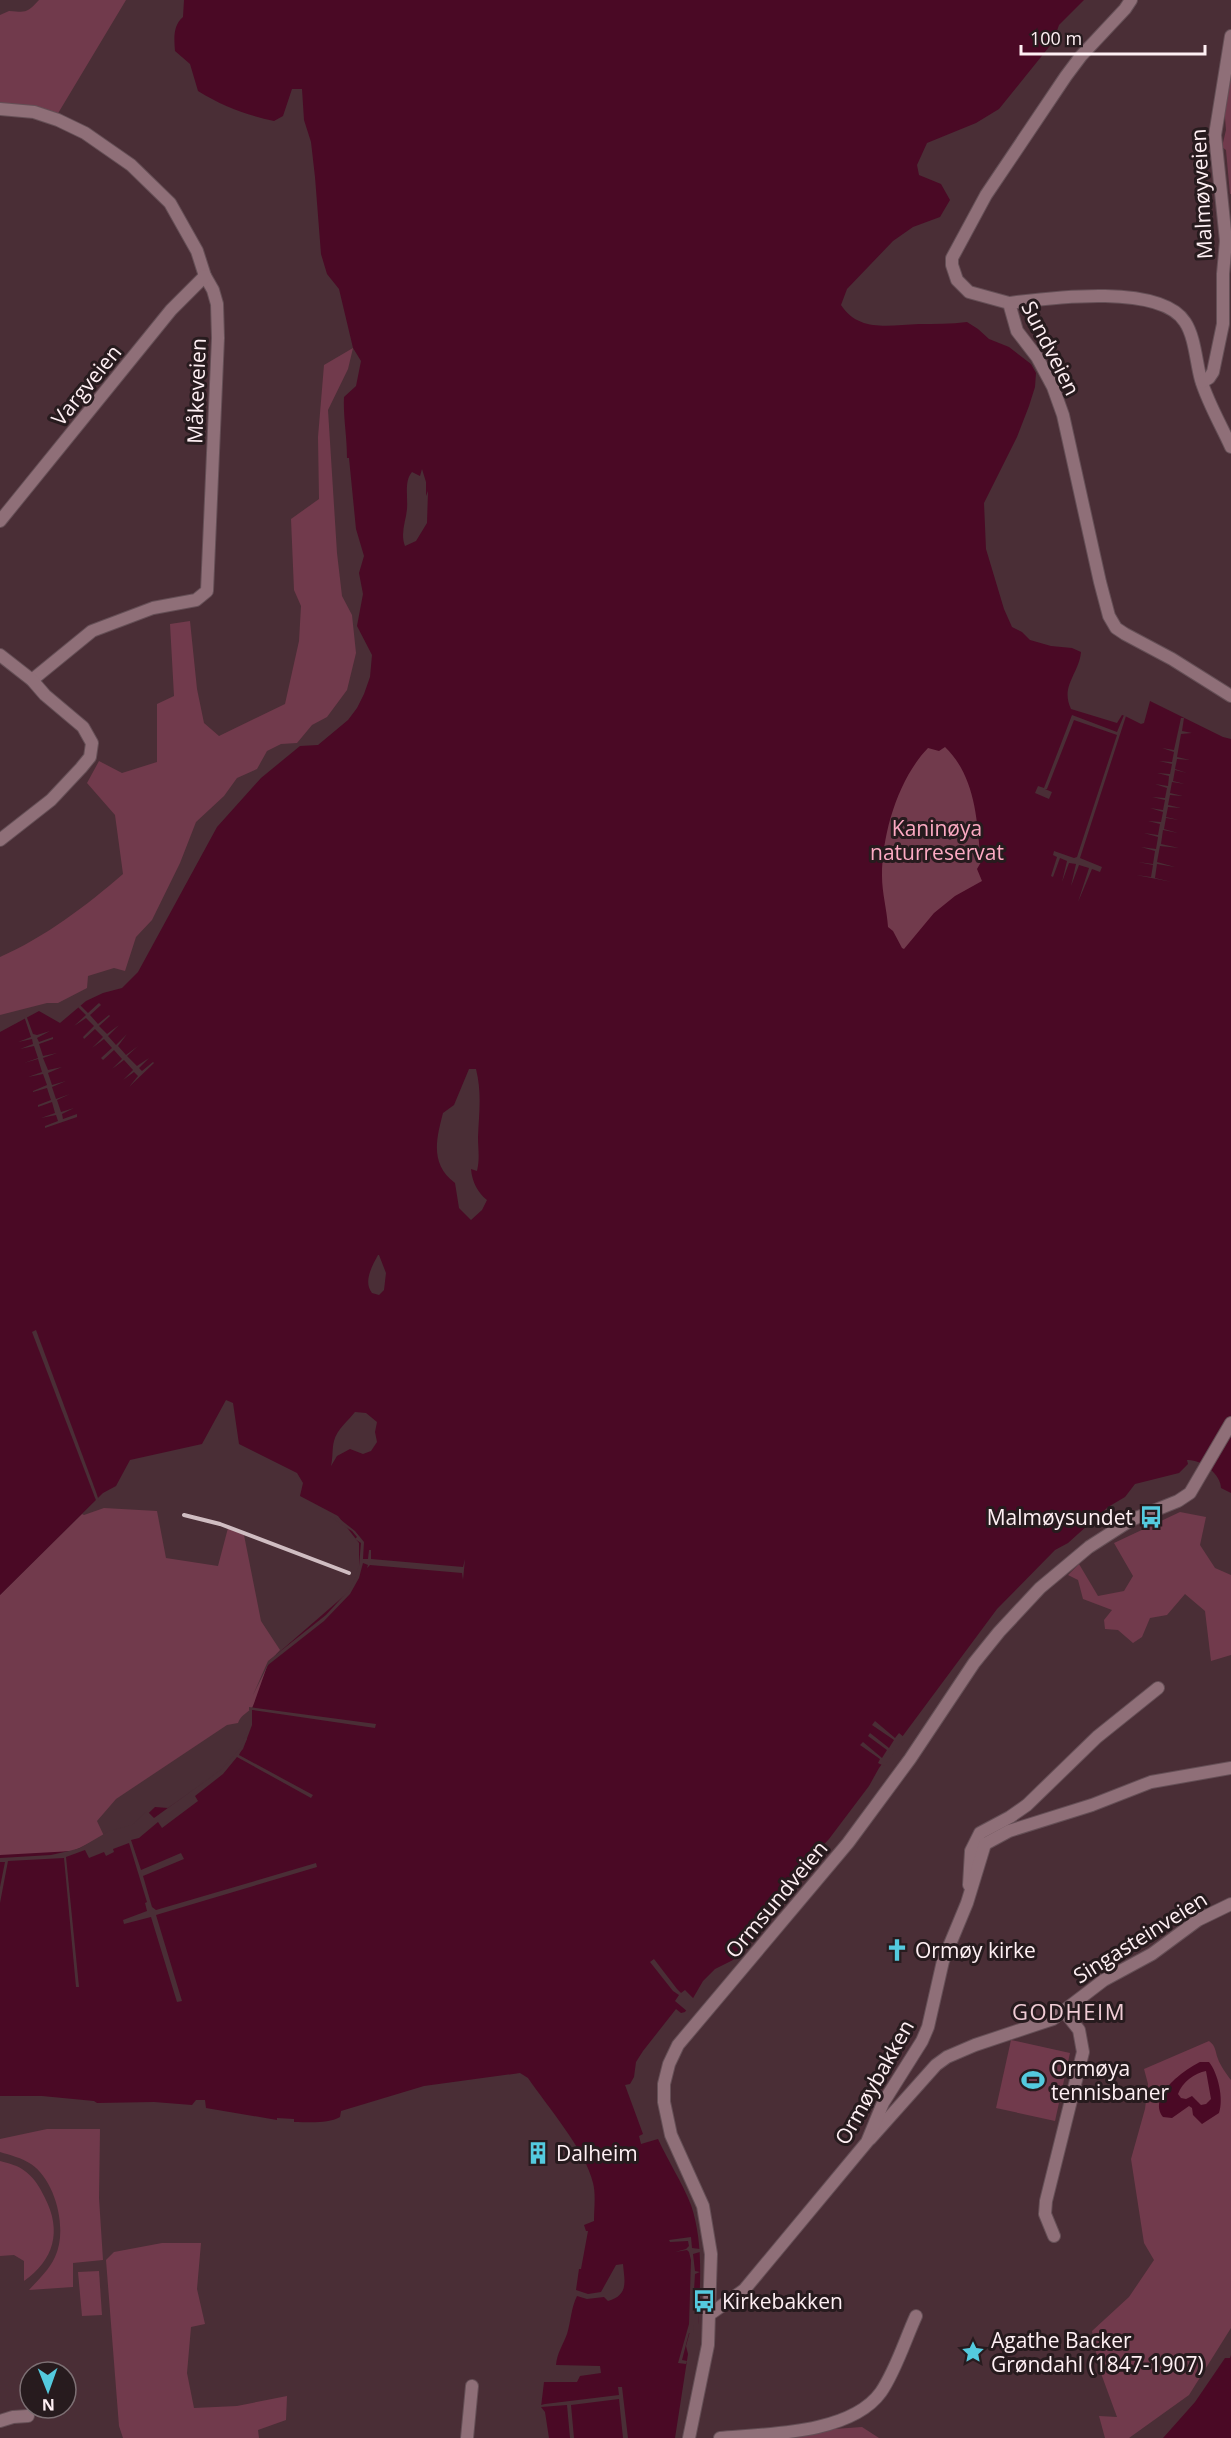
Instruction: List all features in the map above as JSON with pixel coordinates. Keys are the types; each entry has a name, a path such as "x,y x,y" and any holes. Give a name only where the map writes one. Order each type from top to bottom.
{"street":[{"name":"Sundveien","path":"1131,0 1066,76 986,195 952,258 952,265 957,280 969,292 1008,303 1017,331 1037,357 1053,387 1063,415 1100,582 1109,616 1116,628 1172,659 1231,696"},
{"name":"Malmøyveien","path":"1202,382 1214,372 1223,324 1226,230 1221,204 1215,135 1231,36"},
{"name":"Måkeveien","path":"0,109 34,112 85,133 131,165 170,203 197,251 214,294 218,327 207,591 196,600 153,608 92,631 33,680"},
{"name":"Vargveien","path":"0,521 171,310 206,276"},
{"path":"1008,303 1139,297 1168,307 1179,314 1186,324 1202,382 1231,447"},
{"path":"0,655 33,680 45,694 83,727 90,736 92,749 90,757 51,800 0,840"},
{"name":"Ormsundveien","path":"692,2438 707,2352 711,2254 705,2213 671,2135 664,2102 664,2084 669,2064 678,2045 848,1843 910,1759 974,1663 1015,1615 1055,1574 1089,1548 1144,1513 1185,1497 1195,1488 1231,1423"},
{"name":"Ormøybakken","path":"971,1892 968,1883 969,1860 980,1833 1027,1805 1103,1732 1158,1688"},
{"name":"Ormøybakken","path":"710,2314 744,2290 867,2142 883,2103 922,2041 928,2027 943,1961 971,1892 985,1844 1009,1831 1092,1805 1157,1780 1231,1768"},
{"name":"Singasteinveien","path":"867,2142 936,2065 947,2057 975,2045 1053,2019 1104,1980 1152,1954 1198,1920 1231,1904"},
{"path":"1054,2236 1045,2214 1046,2200 1083,2052 1079,2030 1064,2011"},
{"path":"720,2438 812,2429 838,2421 869,2404 882,2390 916,2316"},
{"path":"467,2438 472,2386"},
{"path":"0,2421 18,2417"}],"green space":[{"path":"39,0 126,0 57,115 0,103 0,15 9,11 26,11"},
{"path":"1231,62 1230,194 1226,150 1222,147 1226,130 1224,105"},
{"path":"353,348 348,369 328,410 337,553 342,596 352,615 356,653 347,690 327,717 312,725 297,743 281,744 267,751 257,769 237,778 224,796 196,822 180,863 152,920 136,937 125,971 114,968 88,976 87,988 58,1003 47,1003 0,1015 0,957 64,920 123,874 115,815 87,783 99,761 122,773 157,762 157,704 174,696 170,624 190,621 197,689 204,723 219,736 285,704 299,641 301,606 294,590 291,519 319,499 318,437 324,365"},
{"name":"Kaninøya naturreservat","path":"895,671 1071,796 848,1041"},
{"path":"104,1508 157,1511 166,1558 218,1566 228,1528 244,1535 261,1621 280,1650 266,1670 253,1706 238,1723 227,1725 116,1799 97,1821 104,1836 73,1851 0,1858 0,1595 82,1514"},
{"path":"1180,1512 1206,1517 1200,1545 1215,1568 1231,1575 1231,1655 1211,1661 1205,1611 1185,1594 1167,1615 1150,1618 1142,1637 1133,1643 1118,1630 1105,1629 1104,1620 1112,1610 1083,1599 1078,1580 1068,1575 1079,1564 1098,1596 1124,1591 1133,1576 1114,1543"},
{"name":"Ormøya tennisbaner","path":"1011,2040 1070,2053 1055,2121 996,2108"},
{"path":"1209,2041 1231,2080 1231,2328 1189,2395 1129,2438 1105,2438 1099,2416 1117,2417 1099,2368 1092,2331 1129,2297 1154,2260 1144,2243 1131,2159 1145,2109 1148,2084 1144,2069"},
{"path":"47,2129 100,2129 99,2198 103,2260 73,2263 73,2287 29,2290 47,2271 55,2257 59,2246 60,2220 53,2194 40,2172 24,2160 0,2152 0,2139"},
{"path":"0,2161 20,2168 33,2179 45,2198 53,2222 54,2233 48,2254 34,2273 24,2281 24,2261 14,2255 0,2256"},
{"path":"162,2243 201,2243 197,2289 205,2324 191,2327 187,2373 194,2408 237,2406 287,2396 286,2420 258,2430 259,2438 123,2438 119,2426 106,2260 114,2252"},
{"path":"99,2271 102,2315 82,2316 78,2272"},
{"path":"862,2427 879,2438 779,2438 834,2429"}],"shaded area":[{"path":"184,0 1084,0 1059,25 1053,42 999,109 976,123 927,143 917,165 919,175 941,184 950,200 940,217 913,227 893,241 847,289 841,305 848,314 866,324 887,326 967,322 989,339 1009,347 1031,364 1036,373 1035,387 1029,406 1017,437 984,503 986,549 1004,609 1012,627 1022,632 1030,640 1051,646 1072,648 1081,652 1069,687 1068,701 1071,709 1117,723 1122,715 1141,724 1144,723 1150,701 1231,739 1231,1493 1221,1488 1218,1478 1209,1468 1198,1462 1187,1460 1188,1464 1179,1473 1135,1484 1125,1497 1108,1507 1068,1543 1055,1550 997,1609 829,1839 797,1873 781,1899 761,1918 757,1932 748,1945 733,1960 715,1969 703,1981 685,2012 681,2013 676,2009 636,2062 634,2077 630,2084 625,2085 643,2134 639,2136 641,2144 658,2139 691,2205 698,2235 700,2280 698,2325 692,2324 686,2346 688,2354 675,2438 549,2438 545,2412 541,2407 544,2382 577,2382 580,2376 601,2373 600,2366 556,2365 577,2296 587,2299 604,2297 608,2301 615,2298 623,2291 624,2275 623,2264 616,2265 601,2292 588,2294 576,2290 588,2231 584,2225 594,2221 593,2183 583,2157 565,2129 528,2078 520,2073 424,2086 341,2111 340,2117 318,2122 294,2122 294,2119 277,2118 277,2120 206,2108 205,2100 196,2100 192,2105 154,2102 97,2103 42,2096 0,2096 0,1855 73,1851 134,1827 155,1807 168,1808 228,1766 243,1749 252,1725 252,1709 269,1661 352,1589 359,1572 359,1543 338,1516 300,1496 303,1483 297,1473 239,1444 233,1403 226,1400 202,1444 130,1460 116,1486 103,1493 0,1595 0,1032 39,1011 60,1023 86,1001 122,988 138,972 217,827 261,778 300,746 318,745 348,720 357,708 370,677 372,655 357,626 363,594 359,573 364,556 356,529 344,411 344,397 356,386 361,361 353,348 339,289 327,274 321,254 311,142 304,120 302,89 292,89 283,116 274,121 234,109 198,91 190,64 175,51 176,28 183,17","holes":["422,469 426,482 426,496 428,491 427,523 416,541 405,546 403,532 408,480 412,472 420,476","945,747 955,758 968,783 975,811 981,862 977,869 982,881 955,896 934,913 904,949 888,927 882,882 885,843 894,808 908,775 928,748 939,751","469,1069 476,1069 480,1095 479,1158 477,1171 471,1169 476,1187 487,1200 482,1210 471,1220 459,1208 455,1183 447,1176 438,1160 437,1142 443,1113 454,1105","379,1255 386,1273 384,1290 379,1295 372,1293 368,1284 373,1264","355,1412 366,1413 377,1422 375,1432 377,1442 371,1451 363,1454 350,1449 337,1456 331,1466 333,1444 340,1429"]},
{"path":"1200,2062 1209,2062 1212,2067 1220,2094 1219,2113 1202,2124 1193,2115 1192,2108 1189,2106 1172,2118 1163,2117 1159,2109 1163,2092 1177,2077","holes":["1206,2071 1211,2099 1201,2105 1192,2096 1186,2099 1181,2098 1178,2094 1189,2079"]},
{"path":"1231,2355 1231,2438 1163,2438 1195,2402 1225,2358 1230,2358"}],"pier":[{"path":"1072,715 1117,732 1124,715 1126,716 1080,858 1102,867 1100,872 1092,869 1078,902 1089,868 1079,865 1071,886 1076,864 1069,863 1062,882 1067,861 1060,858 1053,877 1051,876 1057,857 1053,855 1054,851 1077,857 1117,735 1074,720 1047,789 1045,789 1052,792 1049,799 1035,793 1038,786 1044,788"},
{"path":"1181,718 1184,718 1182,731 1192,733 1181,734 1177,757 1190,760 1177,759 1175,769 1187,773 1175,770 1173,781 1185,784 1172,782 1170,793 1183,796 1170,795 1168,805 1181,808 1168,807 1166,817 1179,820 1166,818 1164,829 1178,833 1163,830 1161,844 1179,848 1160,846 1157,862 1175,867 1157,864 1155,878 1172,882 1136,875 1151,877 1153,865 1138,862 1153,864 1155,851 1141,847 1156,849 1158,837 1144,833 1158,835 1160,824 1148,821 1161,822 1163,812 1150,808 1163,810 1165,800 1152,797 1165,798 1167,788 1155,784 1168,786 1169,776 1157,773 1170,774 1172,764 1159,761 1172,762 1174,752 1162,748 1174,750"},
{"path":"99,1003 101,1005 90,1015 98,1024 110,1016 99,1026 107,1034 119,1025 108,1036 116,1045 127,1034 118,1046 126,1055 138,1046 127,1056 137,1066 149,1058 139,1068 142,1071 154,1063 129,1087 138,1076 134,1072 123,1080 133,1070 124,1060 112,1069 122,1059 114,1050 103,1060 101,1058 112,1048 104,1039 92,1048 103,1037 95,1029 84,1039 83,1037 94,1026 86,1018 74,1026 86,1015 77,1006 79,1004 88,1013"},
{"path":"26,1015 33,1034 50,1031 37,1038 39,1042 53,1037 39,1044 43,1056 57,1053 43,1058 48,1070 62,1067 48,1073 52,1085 66,1081 52,1087 56,1099 70,1094 57,1100 61,1112 74,1108 62,1114 63,1119 77,1114 77,1117 45,1128 58,1121 56,1115 41,1118 55,1113 52,1102 38,1107 51,1100 47,1088 33,1092 47,1085 43,1074 28,1077 42,1072 38,1059 24,1063 38,1058 34,1046 20,1049 33,1044 32,1039 18,1042 31,1037 24,1016"},
{"path":"36,1330 96,1492 99,1501 97,1503 32,1332"},
{"path":"329,1516 341,1520 364,1542 363,1559 368,1559 369,1550 371,1550 371,1559 463,1567 465,1559 463,1580 462,1573 370,1565 367,1568 368,1565 363,1563 359,1578 350,1594 324,1621 268,1665 253,1695 268,1661 326,1615 349,1590 354,1580 359,1566 361,1543 355,1539 357,1537 352,1531"},
{"path":"249,1707 376,1724 375,1728 249,1710"},
{"path":"875,1721 895,1738 899,1733 905,1738 884,1766 878,1763 880,1759 860,1745 863,1742 882,1758 887,1750 868,1736 870,1733 889,1748 894,1740 872,1725"},
{"path":"246,1732 247,1739 239,1755 313,1795 311,1798 237,1757 223,1774 195,1796 198,1801 162,1828 158,1822 139,1838 131,1840 141,1870 181,1853 184,1859 143,1876 152,1907 156,1910 316,1863 317,1867 156,1915 182,2001 177,2002 151,1917 124,1924 123,1920 147,1911 145,1903 147,1902 129,1843 113,1849 114,1852 106,1856 104,1852 89,1858 85,1850 66,1857 79,1987 76,1987 64,1858 8,1861 0,1903 0,1887 5,1862 0,1862 0,1858 51,1855 69,1851 80,1848 109,1831 132,1825 147,1811 154,1818 222,1769 241,1747"},
{"path":"654,1959 681,1993 685,1990 696,2001 688,2012 675,2001 679,1995 673,1991 650,1962"},
{"path":"691,2237 692,2248 700,2249 700,2252 693,2254 695,2271 700,2272 695,2274 693,2307 695,2314 699,2314 698,2325 694,2325 693,2333 689,2333 682,2360 687,2361 686,2364 678,2363 689,2324 691,2260 687,2250 675,2252 686,2249 689,2246 688,2241 670,2242 669,2240"},
{"path":"618,2387 622,2387 628,2438 623,2438 619,2399 571,2405 574,2438 570,2438 567,2405 541,2407 545,2404 619,2395"}],"railway":[{"path":"184,1515 220,1524 349,1573"}],"place":[{"name":"Malmøysundet","path":"1151,1517"},
{"name":"Ormøy kirke","path":"897,1950"},
{"name":"Ormøya tennisbaner","path":"1033,2080"},
{"name":"Dalheim","path":"538,2153"},
{"name":"Kirkebakken","path":"704,2301"},
{"name":"Agathe Backer Grøndahl (1847-1907)","path":"973,2352"}],"district":[{"name":"GODHEIM","path":"1069,2011"}]}
